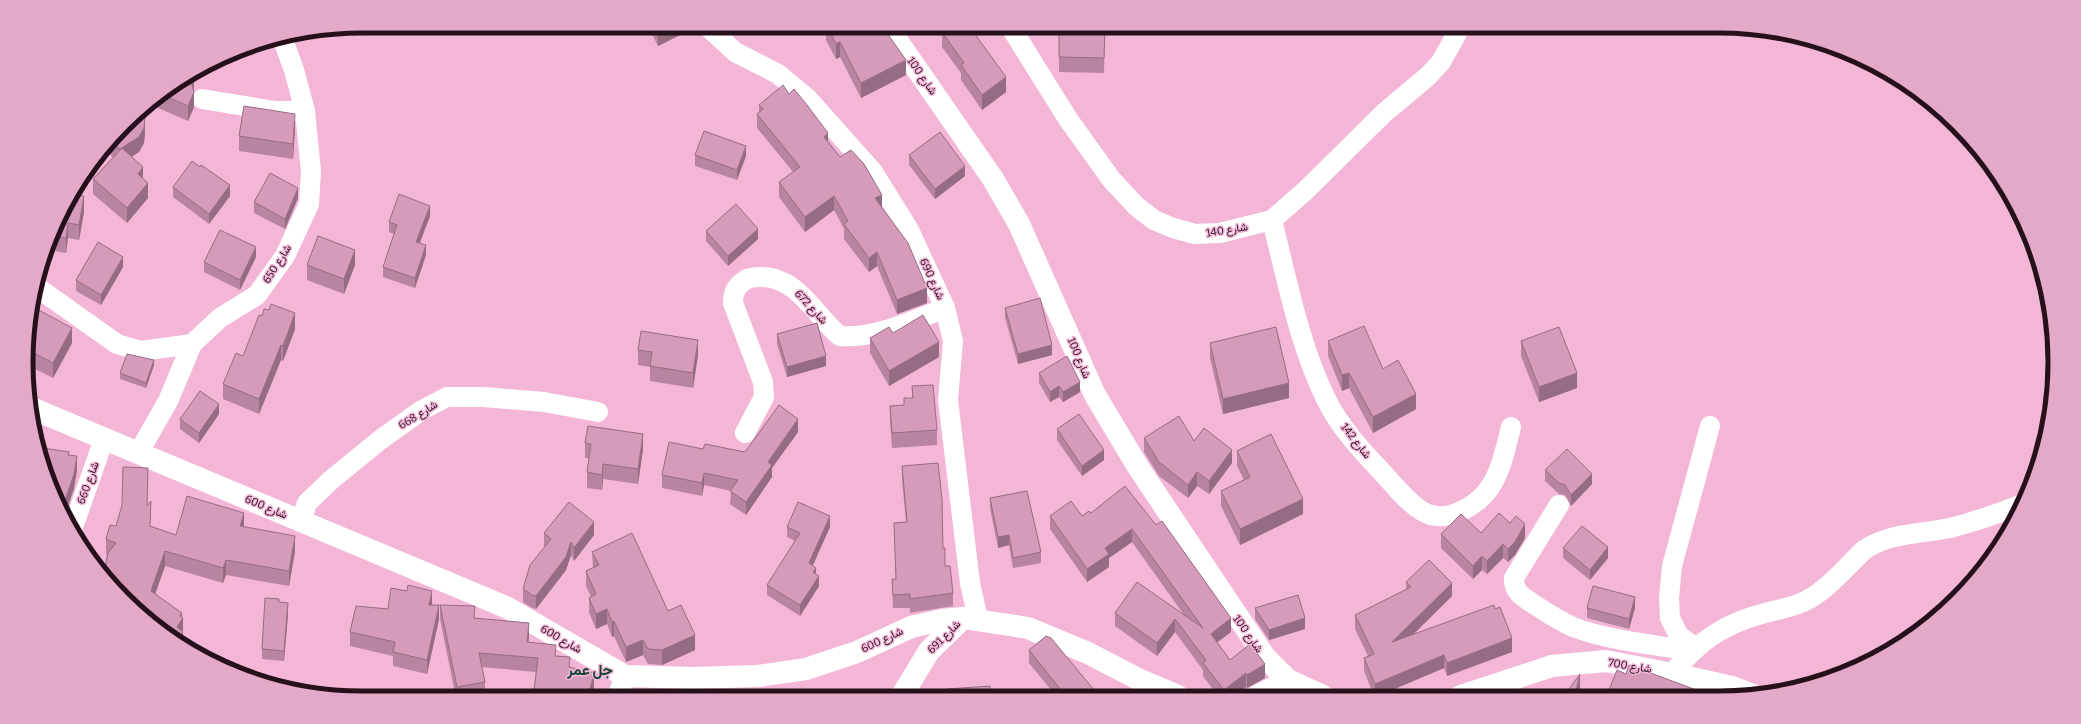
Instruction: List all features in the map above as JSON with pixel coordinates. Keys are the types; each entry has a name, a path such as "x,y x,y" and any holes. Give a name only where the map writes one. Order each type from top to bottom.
{"main road":[{"name":"شارع 100","path":"893,33 993,179 1019,224 1095,395 1138,467 1240,622 1265,657 1290,688"},
{"name":"شارع 600","path":"37,410 506,607 625,676 692,678 758,676 806,669 857,652 911,627 942,620 970,619 1028,628 1088,653 1140,680 1166,691"},
{"name":"شارع 691","path":"905,691 928,651 970,619"},
{"name":"شارع 700","path":"1476,691 1552,666 1606,661 1672,673 1740,690"},
{"path":"1278,691 1290,688 1302,691"}],"street":[{"name":"شارع 690","path":"715,33 735,52 778,74 807,98 873,172 909,230 945,308 953,341 948,400 970,583 970,619"},
{"name":"شارع 140","path":"1014,33 1068,119 1111,179 1136,206 1154,220 1173,228 1195,234 1220,233 1272,220 1305,191 1384,113 1427,77 1441,62 1457,33"},
{"name":"شارع 650","path":"139,452 168,401 192,344 220,318 257,295 285,256 310,197 311,171 305,111 294,70 284,42"},
{"path":"202,99 275,111 305,111"},
{"name":"شارع 142","path":"1272,220 1288,286 1310,360 1327,400 1357,445 1412,504 1423,512 1433,516 1443,516 1456,514 1484,495 1498,472 1511,427"},
{"name":"شارع 672","path":"744,433 764,397 763,382 733,303 733,293 740,283 751,277 779,279 792,287 840,336 858,338 911,321 945,308"},
{"path":"41,290 117,344 141,351 192,344"},
{"name":"شارع 668","path":"301,522 307,504 331,480 380,440 422,410 447,397 484,397 544,402 598,412"},
{"path":"1693,649 1679,636 1670,618 1669,598 1672,566 1710,426"},
{"name":"شارع 660","path":"75,522 104,439"},
{"path":"1560,505 1514,578 1516,590 1521,596 1550,615 1572,626 1606,636 1693,649"},
{"path":"1672,673 1693,649 1715,633 1738,621 1796,605 1808,600 1826,587 1864,550 1881,540 1951,527 2015,507"},
{"path":"620,691 625,676"}],"building":[{"path":"830,33 887,33 906,60 861,83 840,42 836,44"},
{"path":"943,33 974,33 1006,77 982,95 961,65 964,63"},
{"path":"1059,33 1105,33 1104,58 1059,57"},
{"path":"192,80 194,92 188,106 167,97"},
{"path":"783,85 789,94 794,89 807,105 828,133 824,137 840,157 851,150 864,164 882,195 875,198 908,243 927,288 897,300 877,252 869,258 844,224 848,221 834,196 805,217 779,182 800,167 757,114 763,109 759,105"},
{"path":"244,106 295,114 293,144 239,136"},
{"path":"144,116 144,128 139,137 120,149 115,145 129,129"},
{"path":"704,131 746,146 737,170 695,155"},
{"path":"940,132 965,166 935,189 909,155"},
{"path":"122,148 143,167 138,174 148,183 127,208 93,179"},
{"path":"192,161 200,167 201,165 230,185 209,214 173,187"},
{"path":"270,173 298,188 285,219 254,202"},
{"path":"399,194 430,206 416,242 426,245 415,278 383,267 397,225 389,222"},
{"path":"78,195 84,196 79,225 68,223 66,238 58,237"},
{"path":"736,204 758,229 728,256 706,231"},
{"path":"220,230 256,247 240,280 204,262"},
{"path":"318,236 355,250 344,279 307,265"},
{"path":"98,242 123,257 101,295 76,280"},
{"path":"1040,298 1052,345 1018,354 1005,308"},
{"path":"271,304 295,313 283,346 281,345 259,399 223,384 236,353 243,356 259,315 262,316 264,309 269,310"},
{"path":"37,309 72,328 53,363 33,353"},
{"path":"923,315 939,342 889,371 870,338 889,327 893,333"},
{"path":"817,323 826,356 787,367 777,334"},
{"path":"1364,326 1383,369 1398,360 1416,394 1373,417 1349,373 1342,375 1328,341"},
{"path":"1276,327 1289,383 1223,399 1210,343"},
{"path":"1559,327 1577,373 1539,387 1521,341"},
{"path":"641,331 698,340 693,373 650,366 652,352 638,350"},
{"path":"127,354 154,360 146,383 120,373"},
{"path":"1067,356 1080,382 1063,392 1059,386 1050,392 1039,373"},
{"path":"933,385 937,430 892,433 890,406 904,405 904,398 913,398 912,386"},
{"path":"200,391 219,404 199,433 180,419"},
{"path":"779,405 798,419 768,462 772,465 746,502 730,491 738,480 704,473 702,483 662,475 669,442 703,449 705,444 745,452"},
{"path":"1079,414 1104,450 1082,466 1057,429"},
{"path":"1179,416 1194,441 1204,428 1232,450 1209,481 1197,472 1188,485 1159,462 1144,438"},
{"path":"588,426 643,434 638,469 603,464 602,475 587,472 591,444 585,443"},
{"path":"1271,434 1303,499 1240,529 1221,491 1250,477 1237,451"},
{"path":"44,448 69,452 68,455 77,456 74,474 64,502 50,468"},
{"path":"1567,449 1592,474 1571,495 1565,485 1559,483 1545,470"},
{"path":"938,463 942,499 945,566 950,566 953,593 910,599 910,594 893,595 892,579 896,579 894,523 907,522 902,466"},
{"path":"123,467 148,468 147,506 151,501 150,526 176,535 187,496 244,513 240,526 295,536 289,571 226,560 223,568 165,551 151,591 182,613 180,616 183,618 177,627 183,632 180,635 182,638 129,595 105,567 108,553 116,543 106,539 110,525 116,526 122,505"},
{"path":"1125,486 1156,525 1162,521 1231,618 1211,634 1230,660 1250,644 1265,664 1247,675 1246,673 1224,690 1203,663 1206,660 1175,619 1157,643 1115,613 1137,582 1203,628 1132,529 1105,548 1109,554 1087,569 1050,516 1071,501 1082,516 1089,511 1091,513"},
{"path":"1027,491 1041,552 1013,558 1009,535 998,537 990,498"},
{"path":"569,502 594,522 574,548 571,542 566,557 536,596 532,595 523,589 530,565 551,539 544,533"},
{"path":"798,502 830,516 809,563 816,568 813,572 819,576 800,605 767,585 800,533 787,527"},
{"path":"1499,513 1510,523 1516,516 1525,524 1515,542 1508,549 1503,544 1487,561 1482,556 1473,566 1441,534 1461,514 1481,533"},
{"path":"1582,526 1608,547 1590,570 1563,548"},
{"path":"632,533 668,611 681,605 695,635 662,650 648,649 643,640 626,647 614,621 612,622 607,609 596,614 589,598 596,594 586,571 599,565 592,552"},
{"path":"1429,560 1452,583 1392,642 1494,605 1495,609 1500,607 1512,638 1447,663 1444,655 1375,684 1364,658 1374,654 1355,615 1411,587 1406,582"},
{"path":"408,585 432,591 429,605 439,605 427,660 393,652 395,642 350,632 356,606 388,609 391,588 407,591"},
{"path":"1593,586 1635,597 1629,619 1587,608"},
{"path":"1298,595 1305,618 1269,630 1255,608"},
{"path":"265,598 279,599 279,602 288,603 284,651 262,649"},
{"path":"440,605 475,606 474,618 529,623 527,642 556,645 555,656 570,657 569,667 594,673 590,691 534,691 538,658 479,653 485,682 457,687"},
{"path":"1046,636 1051,638 1095,691 1037,691 1061,690 1029,650"},
{"path":"1629,665 1699,691 1609,691 1617,670 1626,674"},
{"path":"1580,674 1576,691 1568,691"},
{"path":"990,686 990,691 947,691 947,689"}],"district":[{"name":"جل عمر","path":"590,670"}]}
